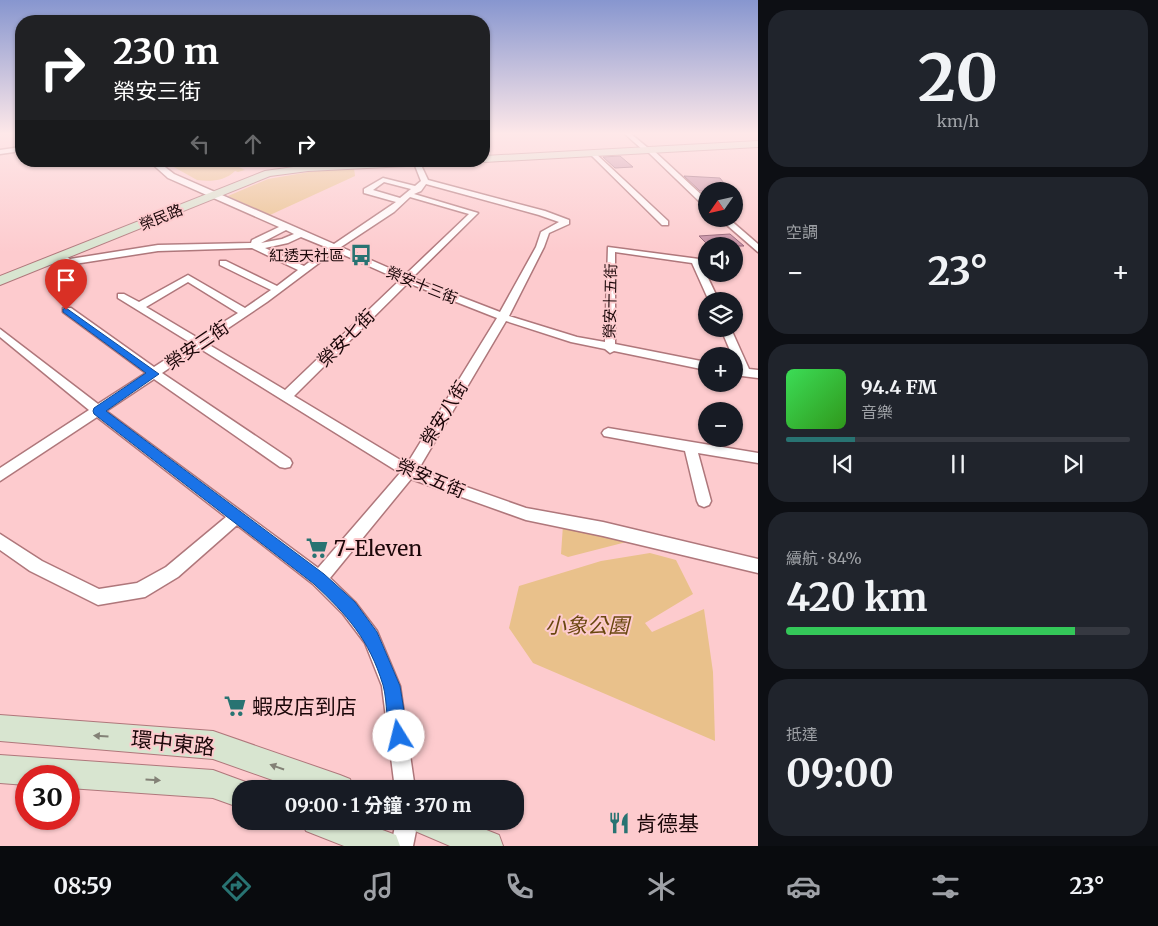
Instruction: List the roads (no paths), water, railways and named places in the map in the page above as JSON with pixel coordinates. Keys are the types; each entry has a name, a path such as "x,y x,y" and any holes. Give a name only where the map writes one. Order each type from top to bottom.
{"street":[{"name":"榮安十三街","path":"169,173 406,279 503,317 610,349 698,365"},
{"name":"榮民路","path":"0,281 270,173"},
{"path":"422,173 425,181"},
{"path":"613,173 665,223"},
{"path":"675,173 698,195"},
{"path":"402,201 367,191 383,180 418,189"},
{"name":"榮安三街","path":"0,475 278,290 334,248 391,210 418,189 425,181"},
{"name":"榮安八街","path":"319,579 409,472 503,317 540,247 545,232 566,222 542,213 425,181"},
{"name":"榮安七街","path":"286,396 474,213 410,195"},
{"path":"250,244 286,227"},
{"path":"734,228 758,249"},
{"path":"62,257 68,262 158,248 266,245 285,241 302,233"},
{"path":"250,244 305,270"},
{"name":"榮安十五街","path":"610,349 611,249 696,261 710,292"},
{"path":"223,264 278,290"},
{"path":"138,306 188,278 244,313"},
{"name":"榮安五街","path":"121,296 286,396 340,432 409,472 526,514 603,529 758,566"},
{"path":"66,310 154,374 285,463"},
{"path":"0,332 98,411 319,579 350,608 371,637 391,686 404,780"},
{"path":"743,372 758,374"},
{"path":"608,434 758,458"},
{"path":"690,446 704,501"},
{"path":"0,541 36,566 98,597 139,591 172,572 236,517"},
{"name":"環中東路","path":"0,728 213,745 314,780"},
{"name":"環中東路","path":"0,770 212,784 232,791"},
{"path":"341,830 385,846"},
{"path":"402,846 405,830"},
{"path":"448,830 488,846"}],"place":[{"name":"紅透天社區","path":"361,255"},
{"name":"7-Eleven","path":"317,548"},
{"name":"蝦皮店到店","path":"235,706"},
{"name":"肯德基","path":"619,823"}],"park label":[{"name":"小象公園","path":"587,625"}]}
